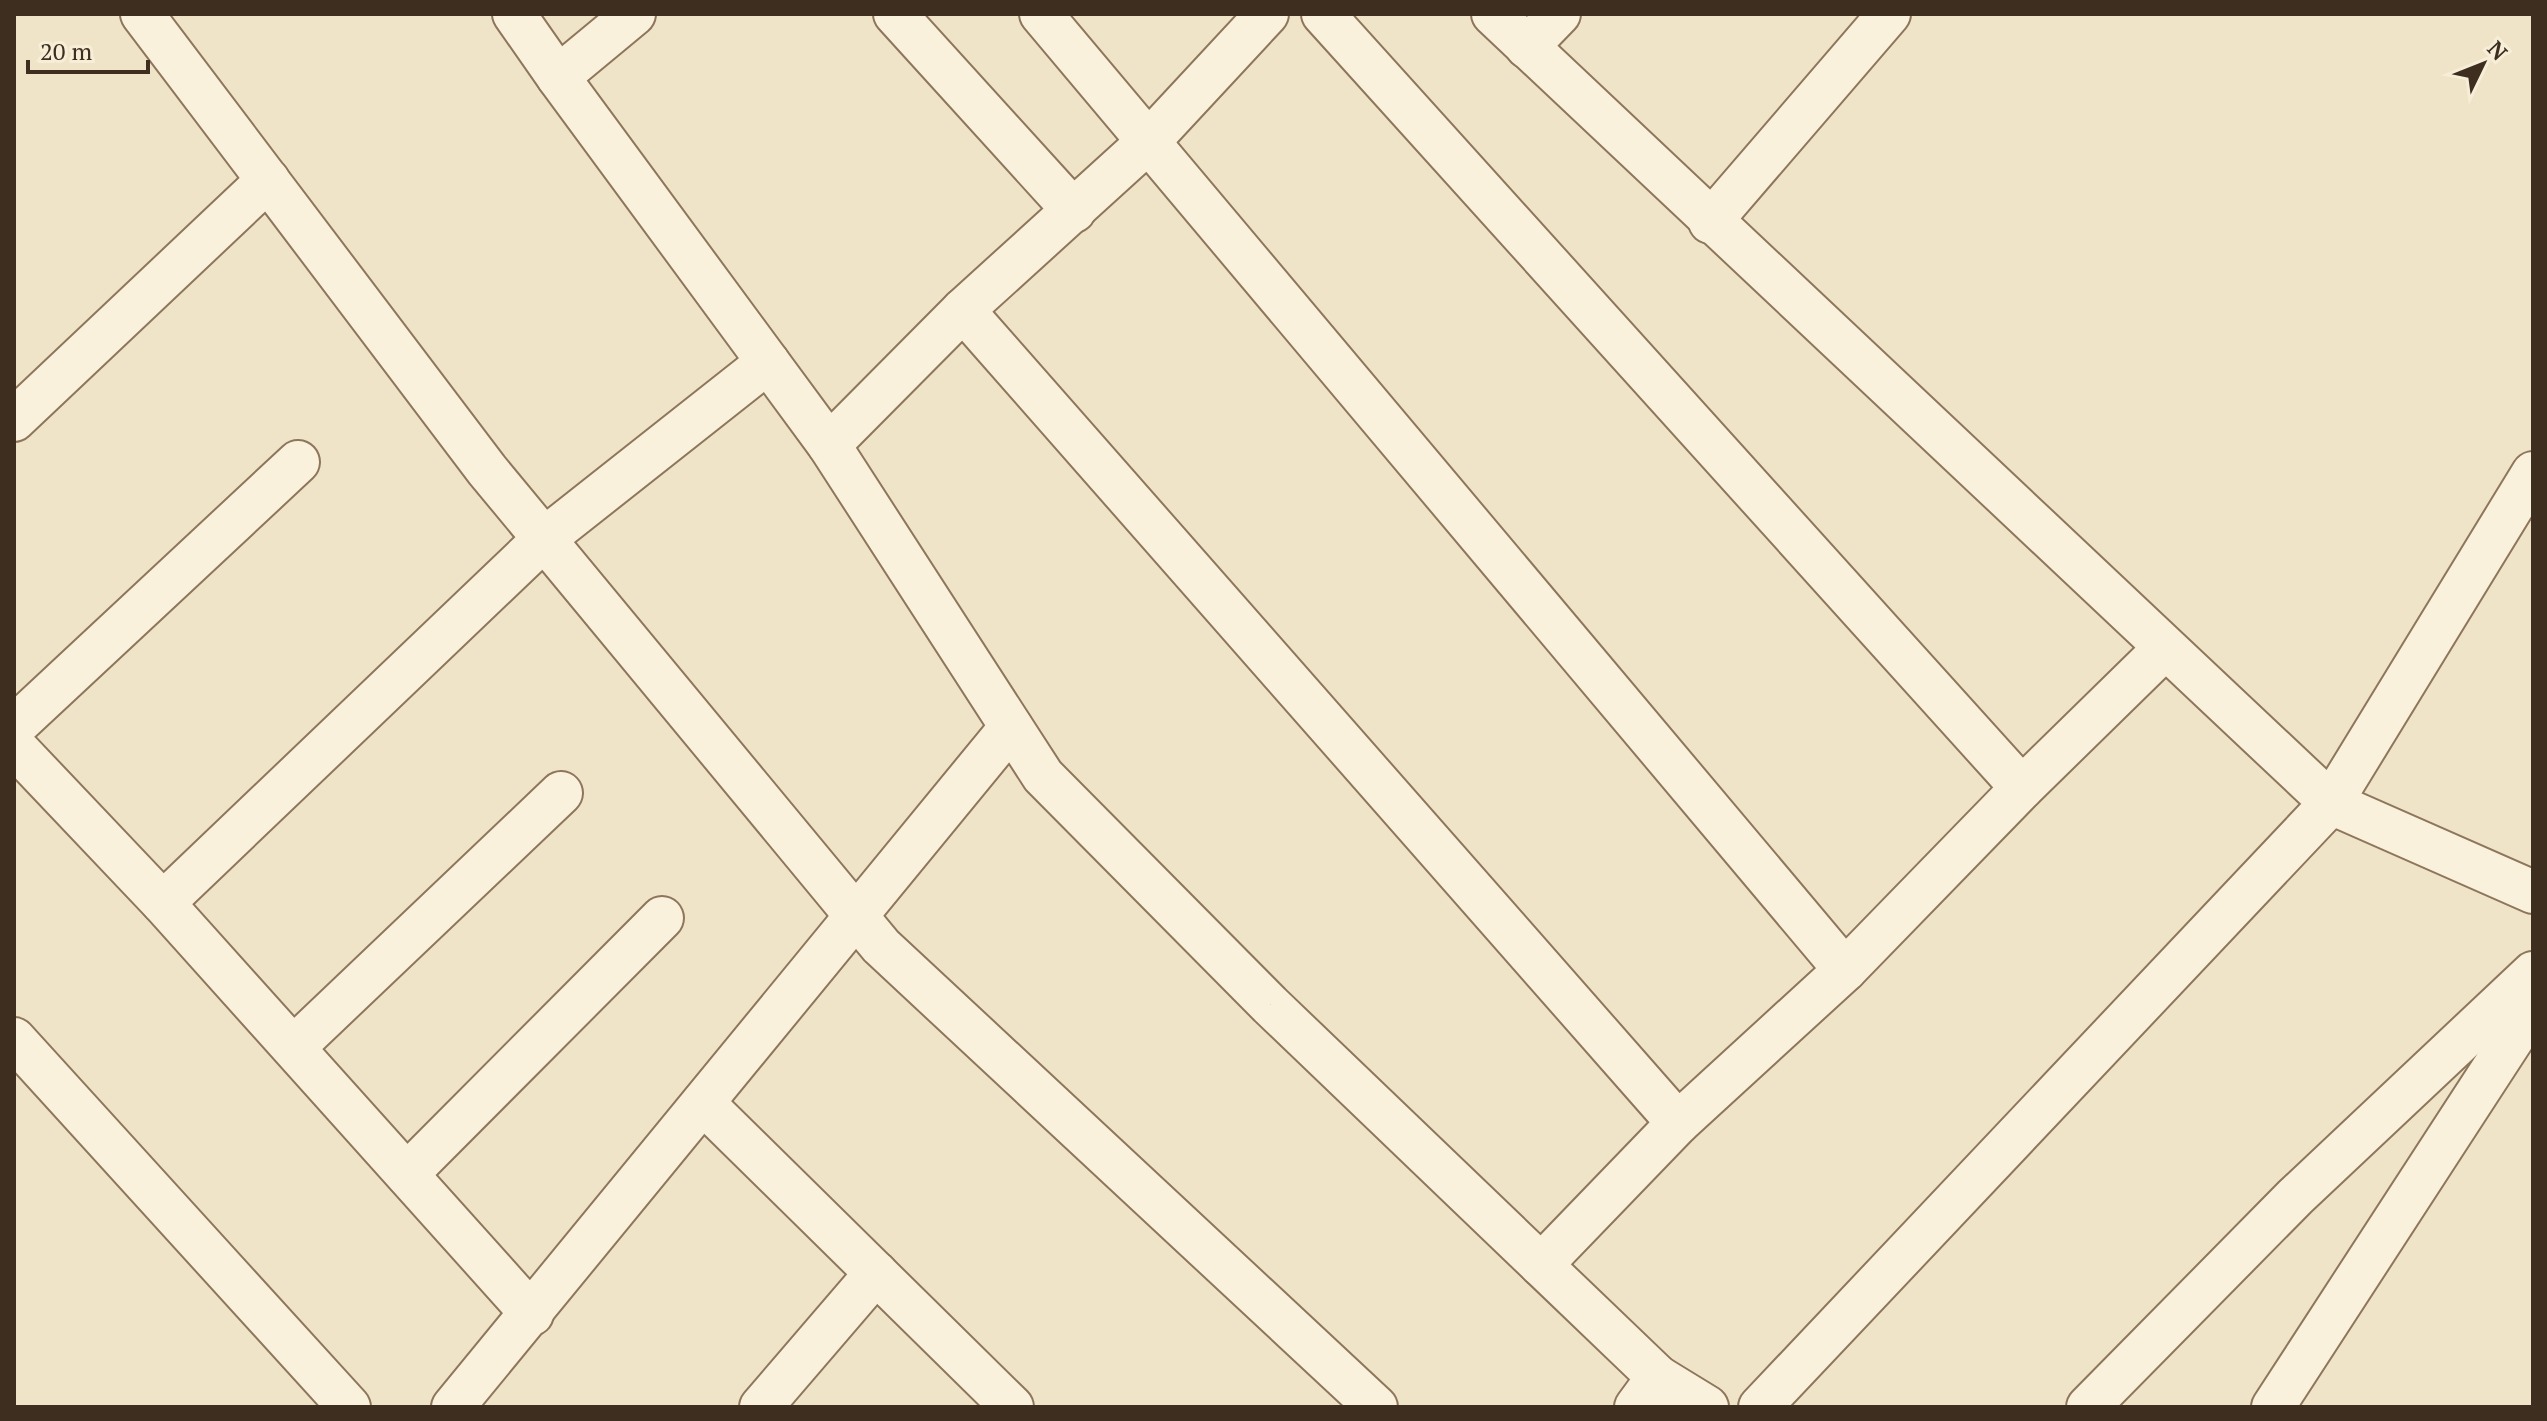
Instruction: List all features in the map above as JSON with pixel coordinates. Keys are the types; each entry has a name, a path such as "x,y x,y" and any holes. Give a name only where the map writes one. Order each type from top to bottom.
{"street":[{"path":"142,14 487,470 881,946 1368,1404"},
{"path":"514,14 829,445 1043,776 1270,1005 1541,1265 1647,1392 1707,1407"},
{"path":"558,77 634,14"},
{"path":"895,14 1074,211"},
{"path":"1041,14 1845,970"},
{"path":"829,445 963,310 1149,141 1267,14"},
{"path":"1323,14 2022,788"},
{"path":"1493,14 1710,222 2331,803 2533,892"},
{"path":"1527,47 1559,14"},
{"path":"1710,222 1889,14"},
{"path":"14,420 268,180"},
{"path":"963,310 1678,1123"},
{"path":"163,903 544,539 768,362"},
{"path":"14,727 298,462"},
{"path":"1760,1407 2331,803 2533,473"},
{"path":"1541,1265 1678,1123 1845,970 2022,788 2165,648"},
{"path":"453,1407 1011,727"},
{"path":"14,746 163,903 532,1314"},
{"path":"294,1047 561,793"},
{"path":"407,1174 662,918"},
{"path":"2088,1407 2295,1197 2533,973"},
{"path":"2273,1407 2533,1007"},
{"path":"14,1039 349,1407"},
{"path":"703,1103 1012,1407"},
{"path":"761,1407 876,1273"}]}
